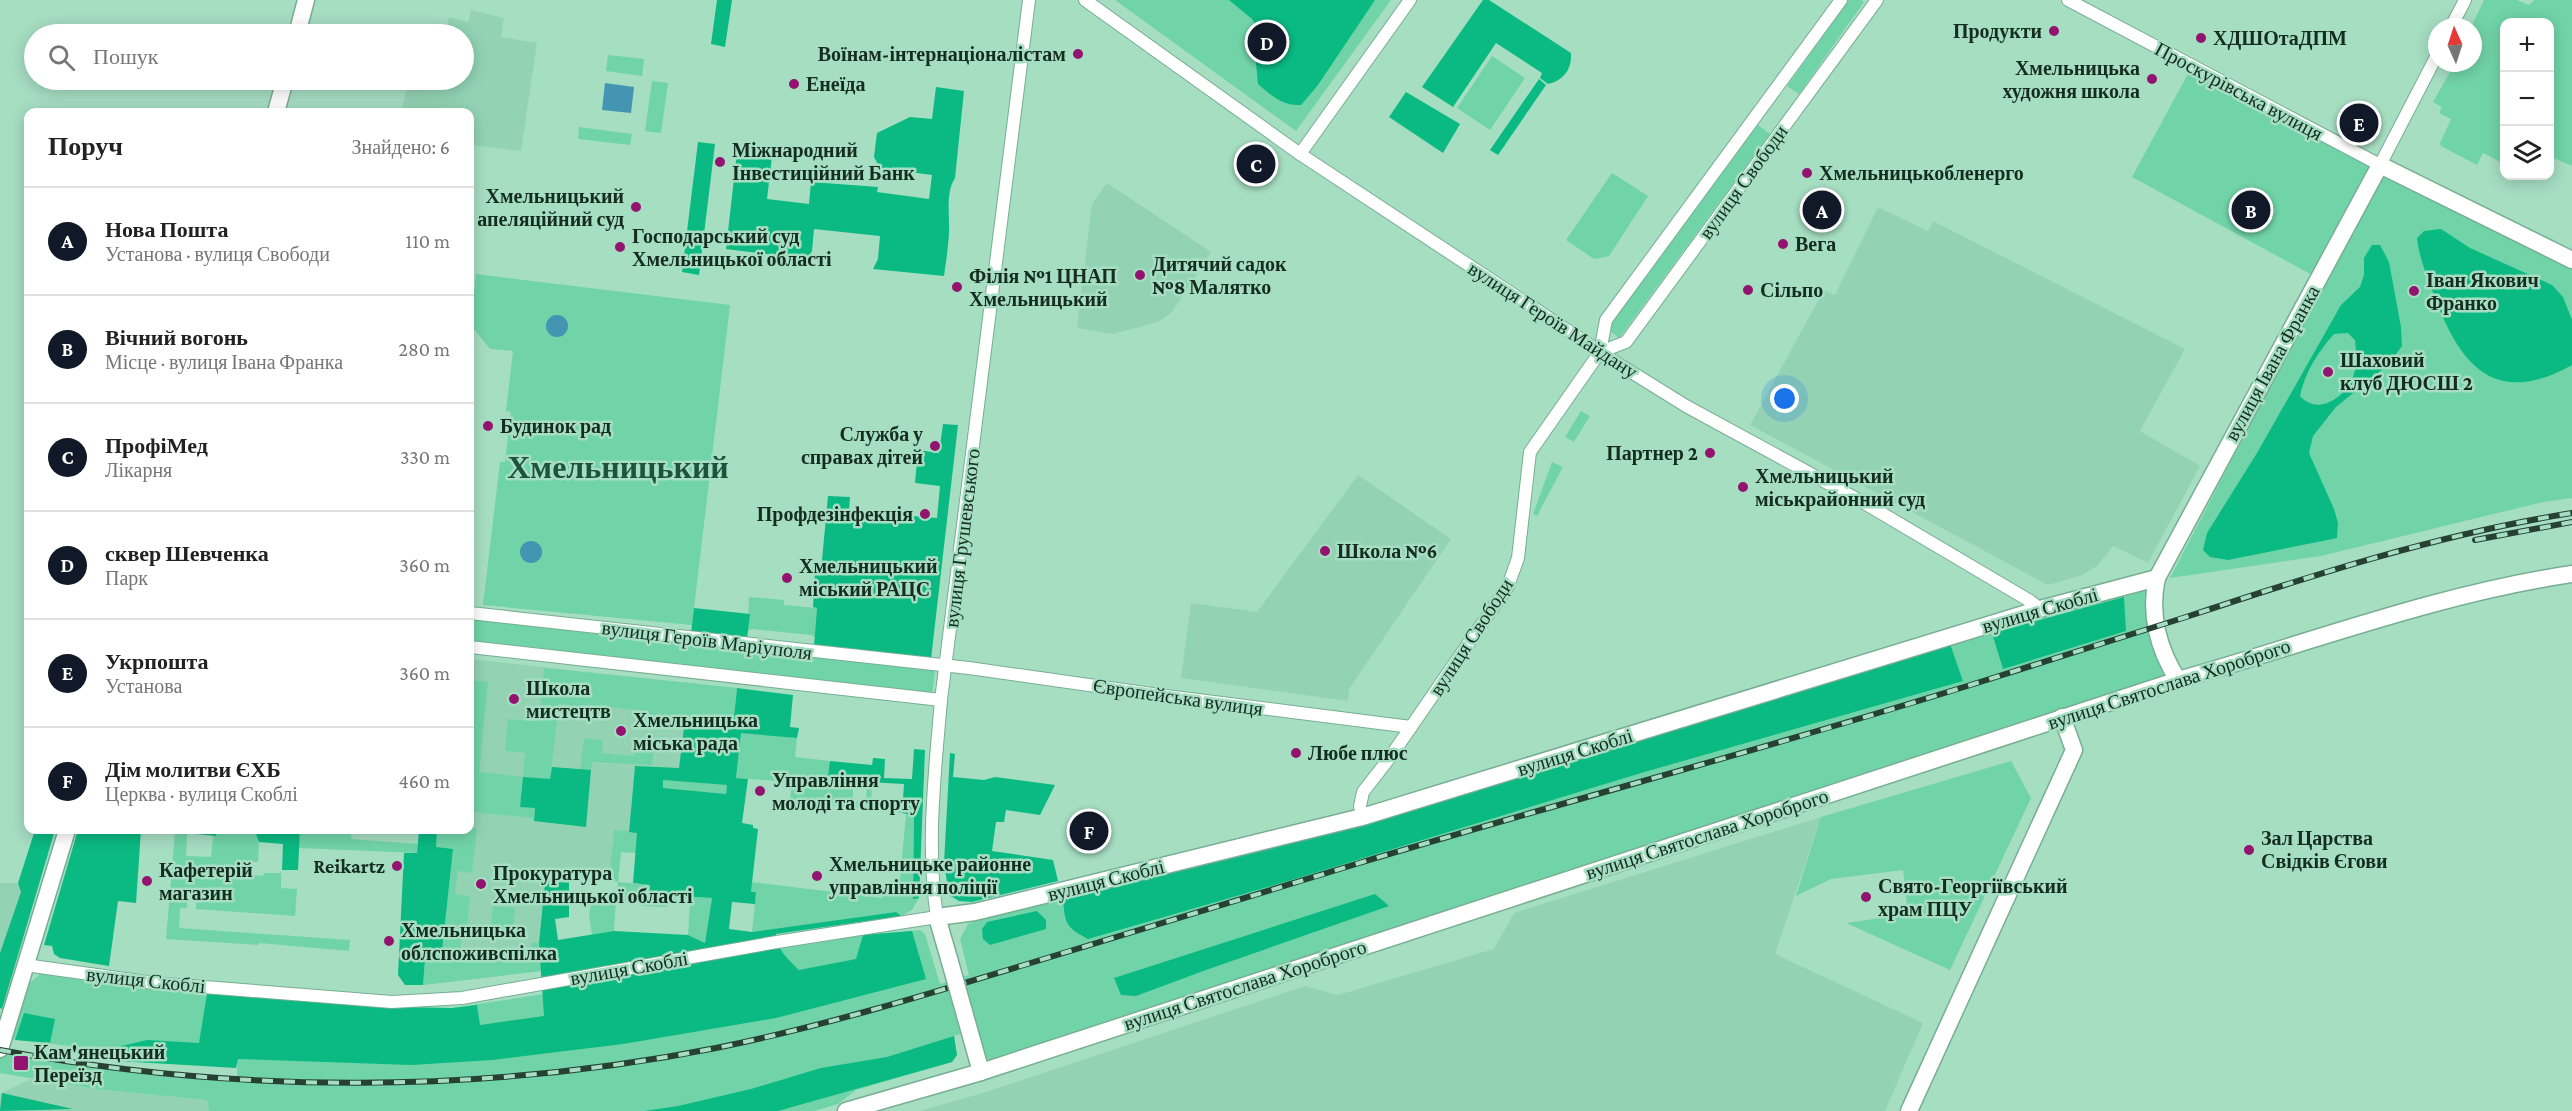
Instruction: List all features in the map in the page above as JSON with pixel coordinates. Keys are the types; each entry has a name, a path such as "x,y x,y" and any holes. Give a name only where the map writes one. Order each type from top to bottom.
{"main road":[{"path":"300,24 306,0"},
{"path":"277,108 282,90"},
{"name":"Проскурівська вулиця","path":"2380,165 2572,260"},
{"name":"вулиця Івана Франка","path":"2178,680 2159,640 2155,621 2154,602 2157,578 2380,165"},
{"name":"вулиця Святослава Хороброго","path":"846,1111 981,1072 2062,717 2349,626 2520,582 2572,574"},
{"name":"вулиця Скоблі","path":"938,917 986,910 1362,817 2040,609 2157,578"},
{"path":"1909,1111 2074,750 2062,717"},
{"path":"0,1049 66,834"},
{"name":"вулиця Грушевського","path":"938,917 981,1072"}],"street":[{"name":"вулиця Грушевського","path":"938,917 932,870 941,700 1029,0"},
{"name":"вулиця Героїв Майдану","path":"1085,0 1300,154 1600,352 1686,406 1866,504 2040,609"},
{"path":"1300,154 1410,0"},
{"name":"вулиця Свободи","path":"1362,817 1360,806 1363,792 1411,727 1508,586 1518,558 1530,452 1600,352 1606,320 1840,0"},
{"name":"вулиця Свободи","path":"1600,352 1626,342 1877,0"},
{"name":"Проскурівська вулиця","path":"2068,0 2380,165"},
{"path":"2456,18 2465,0"},
{"name":"вулиця Івана Франка","path":"2380,165 2428,72"},
{"name":"вулиця Героїв Маріуполя","path":"474,613 945,667"},
{"name":"вулиця Героїв Маріуполя","path":"474,646 941,700"},
{"name":"Європейська вулиця","path":"945,667 1411,727"},
{"name":"вулиця Скоблі","path":"26,965 154,983 352,999 422,1001 462,998 777,942 938,917"}],"shaded area":[{"path":"1115,0 1391,0 1296,131"},
{"path":"1849,0 1864,2 1799,94 1787,86"},
{"path":"2484,0 2517,0 2529,5 2534,0 2572,0 2572,166 2554,158 2554,18 2500,18 2500,162 2483,153 2477,165 2441,146 2440,143 2451,119 2439,113 2442,107 2433,102 2450,72 2482,72 2482,18 2475,18"},
{"path":"471,10 504,18 501,37 537,43 521,151 474,145 474,108 402,108 406,90 474,90 474,24 447,24 449,17 468,22"},
{"path":"608,55 644,59 642,76 606,71"},
{"path":"1492,56 1525,78 1490,130 1457,108"},
{"path":"2190,70 2373,167 2314,276 2132,177"},
{"path":"652,81 668,83 661,133 645,131"},
{"path":"1758,125 1770,134 1619,338 1606,328"},
{"path":"579,127 632,134 630,145 578,139"},
{"path":"2382,172 2572,266 2572,498 2543,502 2321,556 2170,578"},
{"path":"1612,173 1648,196 1609,256 1594,259 1566,240"},
{"name":"Дитячий садок №8 Малятко","path":"1107,183 1211,252 1172,312 1158,322 1113,334 1077,328 1092,204"},
{"path":"1880,208 1928,231 1933,221 2185,349 2140,431 2200,466 2148,563 2113,546 2097,566 2082,575 2048,585 1750,425 1824,290 1835,295 1877,209"},
{"path":"476,274 730,305 692,625 483,605 500,462 505,462 511,412 506,411 513,351 490,349 474,329"},
{"path":"1581,411 1590,416 1574,442 1565,437"},
{"path":"1552,462 1563,467 1537,516 1533,514"},
{"path":"1358,475 1451,539 1349,689 1348,701 1181,678 1191,603 1257,612"},
{"path":"2155,588 2170,677 984,1066 973,1029 954,1036 957,1055 952,1062 856,1090 838,1104 814,1111 209,1111 207,1100 95,1089 0,1073 0,1050 97,1067 237,1079 237,1059 147,1040 103,1050 11,1039 30,983 41,973 153,990 393,1007 452,1008 570,990 863,935 920,930 925,934 940,984 969,975 960,939 968,924 977,920"},
{"path":"749,597 784,600 784,605 817,608 815,637 752,629 748,631"},
{"path":"474,617 935,670 932,696 474,643"},
{"path":"474,659 737,688 726,794 633,786 629,832 614,831 609,880 545,883 541,971 423,985 437,834 474,834"},
{"path":"544,668 737,688 733,729 668,719 668,721 639,718 639,710 608,707 607,714 578,711 578,706 559,704 550,780 523,777 525,753 505,751 508,719 533,721 534,709 540,709"},
{"path":"474,680 488,682 479,772 523,777 520,807 535,808 534,818 474,812"},
{"path":"741,732 797,738 795,757 830,761 828,776 838,776 837,787 853,788 853,801 866,802 867,782 872,783 871,804 903,805 902,813 790,801 792,782 736,778"},
{"path":"584,738 603,740 602,753 634,756 636,744 654,747 652,765 592,762 591,770 580,770"},
{"path":"2011,761 2031,798 1950,970 1846,923 1908,914 1903,870 1831,879 1796,896 1821,817"},
{"path":"663,780 727,785 726,794 663,788"},
{"path":"906,814 914,814 913,898 919,898 912,910 901,916 896,912 752,932 756,893 751,892 752,882 882,898 884,888 899,890"},
{"path":"1821,817 1775,954 1923,1023 1885,1111 920,1111 986,1092 1305,986 1338,995 1494,949 1514,913"},
{"path":"474,829 477,829 472,873 458,871 455,894 470,896 466,936 462,936 460,953 491,957 492,952 522,955 523,951 531,952 532,942 539,943 541,971 423,985 425,960 441,960 453,850 436,847 437,834 474,834"},
{"path":"614,830 637,832 636,853 621,852 618,882 609,880"},
{"path":"175,834 187,834 186,856 211,857 213,836 216,834 257,834 258,862 253,862 253,875 281,873 281,888 297,889 295,916 196,909 197,892 188,892 187,908 180,908 179,928 350,940 349,951 259,943 258,945 166,939"},
{"path":"300,834 352,834 351,839 418,844 417,853 299,848"},
{"path":"618,882 651,885 650,894 712,898 705,943 688,935 690,904 668,903 667,907 643,906 643,901 616,900 614,931 592,935 589,914 591,904 616,899"},
{"path":"0,883 18,883 21,892 0,953"},
{"path":"493,906 515,908 512,939 490,936"},
{"path":"31,1079 95,1089 207,1100 209,1111 0,1111 0,1094"}],"green space":[{"path":"717,0 732,0 725,47 711,44"},
{"path":"1229,0 1375,0 1318,85 1301,105 1294,105 1283,102 1258,84 1256,63 1260,48 1260,31 1252,19"},
{"path":"1483,0 1489,0 1571,53 1570,64 1563,77 1548,84 1540,78 1542,73 1496,43 1453,107 1422,87"},
{"path":"1539,79 1546,85 1498,155 1490,150"},
{"path":"936,87 964,91 955,178 949,198 949,234 944,276 873,269 878,259 880,236 814,229 812,251 807,259 726,249 737,152 772,156 767,199 809,204 811,182 878,187 877,192 929,199 932,175 880,168 874,157 877,133 910,117 932,119"},
{"path":"1406,92 1460,124 1443,153 1389,117"},
{"path":"698,142 715,144 699,275 682,272"},
{"path":"2441,229 2470,248 2552,285 2563,297 2572,320 2572,365 2545,377 2522,382 2501,380 2484,373 2469,360 2444,320 2420,253 2417,238 2424,231"},
{"path":"2372,245 2380,245 2389,262 2401,327 2402,346 2389,364 2336,407 2313,436 2309,453 2334,509 2338,523 2337,538 2228,560 2210,557 2203,550 2207,533 2257,453 2341,305 2360,287 2364,275 2364,258","holes":["2348,333 2355,340 2355,370 2345,390 2332,401 2324,404 2315,405 2300,396 2313,363 2334,334"]},
{"path":"943,424 958,425 931,659 814,646 817,608 813,607 815,570 821,571 828,496 850,497 849,511 937,518 940,486 915,483 918,450 939,453"},
{"path":"2124,597 2126,631 2003,669 1992,633"},
{"path":"694,608 750,614 747,639 691,633"},
{"path":"1950,644 1963,681 1641,773 1285,882 1088,939 1075,931 1066,919 1063,898"},
{"path":"737,688 793,695 790,727 799,728 797,738 741,733 736,778 748,779 742,823 753,825 753,828 758,829 751,892 756,892 755,904 732,902 729,929 752,932 896,912 901,916 776,934 778,945 799,970 856,959 863,935 912,931 926,979 776,1018 623,1044 492,1060 411,1065 238,1059 236,1068 101,1060 103,1050 147,1040 199,1043 207,994 393,1007 452,1008 477,1005 480,1025 544,1016 539,943 545,883 569,882 569,917 555,919 558,940 614,931 688,935 705,943 712,898 650,894 650,885 633,883 637,833 629,832 635,766 679,768 685,720 733,728","holes":["663,780 727,785 726,794 663,788"]},
{"path":"914,749 925,750 919,898 913,899 914,815 902,813 904,784 867,782 867,778 828,776 830,761 872,765 873,758 885,759 884,778 912,779"},
{"path":"950,753 955,754 953,777 984,780 995,777 1055,785 1040,815 1006,810 1004,822 996,822 992,851 1053,860 1058,881 972,902 959,901 949,895 944,863"},
{"path":"552,767 591,770 586,827 534,821 535,808 520,807 523,777 550,779"},
{"path":"34,834 54,834 2,1009 0,1008 0,953 21,892 18,883"},
{"path":"77,834 141,834 136,903 118,901 109,966 60,958 54,954 52,946 44,945"},
{"path":"256,834 300,834 298,870 282,870 283,844 259,842"},
{"path":"419,834 437,834 436,847 453,849 441,960 425,960 423,985 405,985 398,975 404,853 417,853"},
{"path":"1375,894 1389,906 1136,996 1121,995 1114,978"},
{"path":"1037,911 1046,920 1046,929 990,945 983,939 982,929 987,922"},
{"path":"24,1013 55,1019 50,1043 15,1040"},
{"path":"954,1036 957,1055 952,1062 778,1111 644,1111 678,1106 751,1089 821,1068 887,1057"},
{"path":"2,1093 73,1109 0,1111"}],"water":[{"path":"605,83 634,87 631,113 602,110"},
{"path":"557,315 565,318 568,326 565,334 557,337 549,334 546,326 549,318"},
{"path":"531,541 539,544 542,552 539,560 531,563 523,560 520,552 523,544"}],"railway":[{"path":"0,1050 178,1075 268,1081 358,1083 538,1074 627,1063 716,1048 794,1031 909,999 1436,840 1837,725 2377,557 2474,532 2572,513"},
{"path":"2475,540 2572,522"}],"place":[{"name":"Продукти","path":"2054,31"},
{"name":"ХДШОтаДПМ","path":"2201,38"},
{"name":"сквер Шевченка","path":"1267,42"},
{"name":"Воїнам-інтернаціоналістам","path":"1078,54"},
{"name":"Хмельницька художня школа","path":"2152,79"},
{"name":"Енеїда","path":"794,84"},
{"name":"Укрпошта","path":"2359,123"},
{"name":"Міжнародний Інвестиційний Банк","path":"720,162"},
{"name":"ПрофіМед","path":"1256,164"},
{"name":"Хмельницькобленерго","path":"1807,173"},
{"name":"Хмельницький апеляційний суд","path":"636,207"},
{"name":"Нова Пошта","path":"1822,210"},
{"name":"Вічний вогонь","path":"2251,210"},
{"name":"Вега","path":"1783,244"},
{"name":"Господарський суд Хмельницької області","path":"620,247"},
{"name":"Дитячий садок №8 Малятко","path":"1140,275"},
{"name":"Філія №1 ЦНАП Хмельницький","path":"957,287"},
{"name":"Сільпо","path":"1748,290"},
{"name":"Іван Якович Франко","path":"2414,291"},
{"name":"Шаховий клуб ДЮСШ 2","path":"2328,372"},
{"name":"Будинок рад","path":"488,426"},
{"name":"Служба у справах дітей","path":"935,446"},
{"name":"Партнер 2","path":"1710,453"},
{"name":"Хмельницький міськрайонний суд","path":"1743,487"},
{"name":"Профдезінфекція","path":"925,514"},
{"name":"Школа №6","path":"1325,551"},
{"name":"Хмельницький міський РАЦС","path":"787,578"},
{"name":"Школа мистецтв","path":"514,699"},
{"name":"Хмельницька міська рада","path":"621,731"},
{"name":"Любе плюс","path":"1296,753"},
{"name":"Управління молоді та спорту","path":"760,791"},
{"name":"Дім молитви ЄХБ","path":"1089,831"},
{"name":"Зал Царства Свідків Єгови","path":"2249,850"},
{"name":"Reikartz","path":"397,866"},
{"name":"Хмельницьке районне управління поліції","path":"817,876"},
{"name":"Кафетерій магазин","path":"147,881"},
{"name":"Прокуратура Хмельницької області","path":"481,884"},
{"name":"Свято-Георгіївський храм ПЦУ","path":"1866,897"},
{"name":"Хмельницька облспоживспілка","path":"389,941"},
{"name":"Кам'янецький Переїзд","path":"21,1063"}],"district":[{"name":"Хмельницький","path":"618,467"}]}
